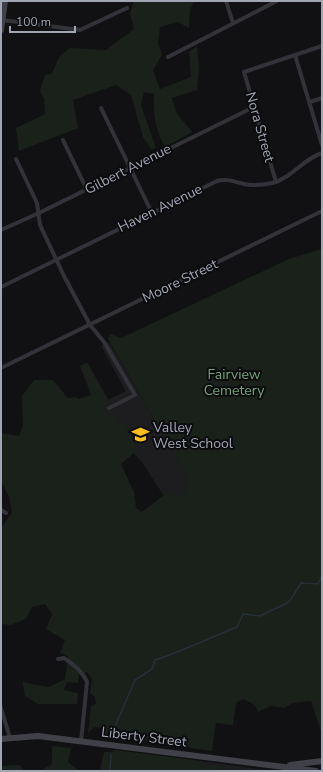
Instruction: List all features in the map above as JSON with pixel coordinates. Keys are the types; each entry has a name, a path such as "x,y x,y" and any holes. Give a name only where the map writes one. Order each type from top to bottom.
{"main road":[{"path":"1,30 3,2"},
{"name":"Liberty Street","path":"1,739 33,736 316,771"},
{"name":"Liberty Street","path":"284,766 322,762"}],"street":[{"path":"226,1 233,23"},
{"path":"168,57 276,1"},
{"path":"2,20 80,30 126,8"},
{"path":"322,46 295,55 322,145"},
{"name":"Nora Street","path":"276,182 244,72 295,55"},
{"path":"310,102 322,98"},
{"name":"Gilbert Avenue","path":"1,230 39,214 254,107"},
{"path":"101,108 152,213"},
{"path":"63,140 87,190"},
{"name":"Haven Avenue","path":"1,287 220,180 227,179 251,185 276,182 290,175 310,158 322,153"},
{"path":"16,159 37,203 40,225 56,260 90,325 104,342 135,396 109,408"},
{"name":"Moore Street","path":"1,368 37,352 322,211"},
{"path":"1,510 6,513"},
{"path":"58,659 64,658 78,669 85,677 87,682 81,742"},
{"path":"1,708 10,738"}],"shaded area":[{"name":"Valley West School","path":"109,342 204,505 178,518 142,462 91,408 126,391 101,346"},
{"path":"201,761 272,771 201,771"}],"green space":[{"path":"134,1 194,1 190,10 189,28 178,22 160,27 158,43 162,55 153,70 160,89 191,77 189,52 197,46 199,68 197,90 172,98 176,112 192,132 165,147 155,121 154,94 144,92 141,105 156,148 151,149 143,137 131,95 116,85 73,100 78,128 19,151 16,128 45,114 44,99 40,91 45,75 52,74 59,57 70,48 106,50 134,29 130,13"},
{"name":"Fairview Cemetery","path":"322,249 322,735 311,701 292,703 285,708 271,706 258,712 255,705 243,699 236,703 233,725 216,723 212,751 116,737 105,734 104,728 94,727 88,733 91,706 96,704 95,697 90,693 92,679 87,672 79,675 78,683 67,682 64,690 78,693 77,704 38,704 25,696 22,680 26,683 49,687 65,679 68,656 60,653 65,640 46,629 52,614 45,604 32,607 26,619 11,625 1,624 1,529 12,512 9,497 1,481 1,433 19,436 23,425 22,396 34,380 53,380 68,398 76,397 79,399 91,395 80,366 87,362 109,401 104,405 106,415 114,413 118,423 124,423 138,449 121,464 134,492 136,508 142,512 168,492 179,496 186,493 189,480 108,339 110,334 121,338 289,259"},
{"path":"52,746 71,748 68,762 77,769 76,771 40,771 52,764"},
{"path":"115,750 201,761 201,764 224,767 220,771 100,771 104,752 112,752"},
{"path":"20,765 24,771 1,771 1,766"}],"waterway":[{"path":"110,738 135,680 152,669 155,660 186,649 237,627 243,614 260,616 289,602 301,583 318,584 322,576"},
{"path":"110,771 111,754"}],"place":[{"name":"Valley West School","path":"140,435"}]}
